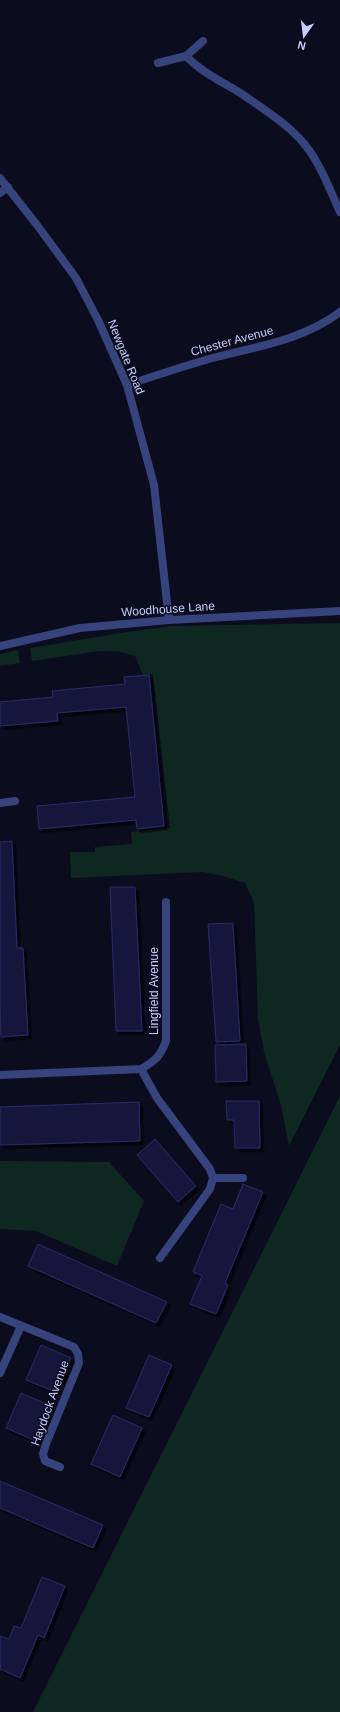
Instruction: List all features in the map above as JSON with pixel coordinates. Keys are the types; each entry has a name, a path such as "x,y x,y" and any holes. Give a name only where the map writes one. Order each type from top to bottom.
{"street":[{"path":"158,63 186,56 203,41"},
{"path":"186,56 209,75 275,116 301,140 315,161 340,212"},
{"name":"Newgate Road","path":"0,178 76,278 98,320 127,385 154,485 169,620"},
{"path":"0,193 8,187"},
{"name":"Chester Avenue","path":"127,385 208,359 307,333 328,322 340,312"},
{"name":"Woodhouse Lane","path":"0,646 80,628 169,620 340,610"},
{"path":"0,803 15,801"},
{"name":"Lingfield Avenue","path":"0,1075 141,1068 154,1062 162,1053 166,1041 166,902"},
{"path":"141,1068 157,1098 210,1169 213,1178 210,1189 160,1258"},
{"path":"213,1178 243,1178"},
{"name":"Haydock Avenue","path":"0,1317 74,1347 78,1354 79,1363 43,1454 45,1461 60,1467"},
{"path":"0,1373 21,1326"}],"green space":[{"path":"340,623 340,1045 289,1146 281,1105 264,1052 258,1019 254,903 245,883 203,872 71,878 70,852 95,852 95,847 132,844 131,832 170,828 153,674 143,675 135,656 117,651 100,651 32,661 30,648 171,626"},
{"path":"18,650 20,663 0,666 0,654"},
{"path":"340,1096 340,1712 33,1712"},
{"path":"0,1161 109,1162 144,1201 117,1266 36,1231 0,1229"}],"building":[{"path":"149,675 164,826 137,829 136,820 39,829 37,806 135,797 126,707 57,713 58,721 0,726 0,702 53,697 52,691 125,684 124,677"},
{"path":"12,841 17,948 23,948 28,1035 1,1037 0,842"},
{"path":"110,887 135,887 142,1031 116,1031"},
{"path":"233,923 240,1041 216,1042 208,924"},
{"path":"246,1044 247,1081 216,1082 215,1045"},
{"path":"226,1101 259,1101 260,1148 235,1148 234,1120 227,1120"},
{"path":"139,1102 140,1141 0,1145 0,1107"},
{"path":"155,1139 196,1186 178,1202 137,1155"},
{"path":"243,1184 263,1192 225,1283 228,1285 216,1314 190,1304 202,1276 193,1272 221,1204 233,1209"},
{"path":"38,1244 167,1302 156,1323 28,1266"},
{"path":"41,1345 71,1358 56,1392 26,1380"},
{"path":"149,1355 172,1365 149,1417 126,1408"},
{"path":"21,1393 51,1406 36,1441 6,1428"},
{"path":"113,1415 142,1428 120,1477 91,1464"},
{"path":"0,1481 103,1525 93,1548 0,1508"},
{"path":"42,1577 65,1586 44,1638 38,1635 20,1678 0,1669 0,1636 9,1639 14,1626 21,1628"}]}
